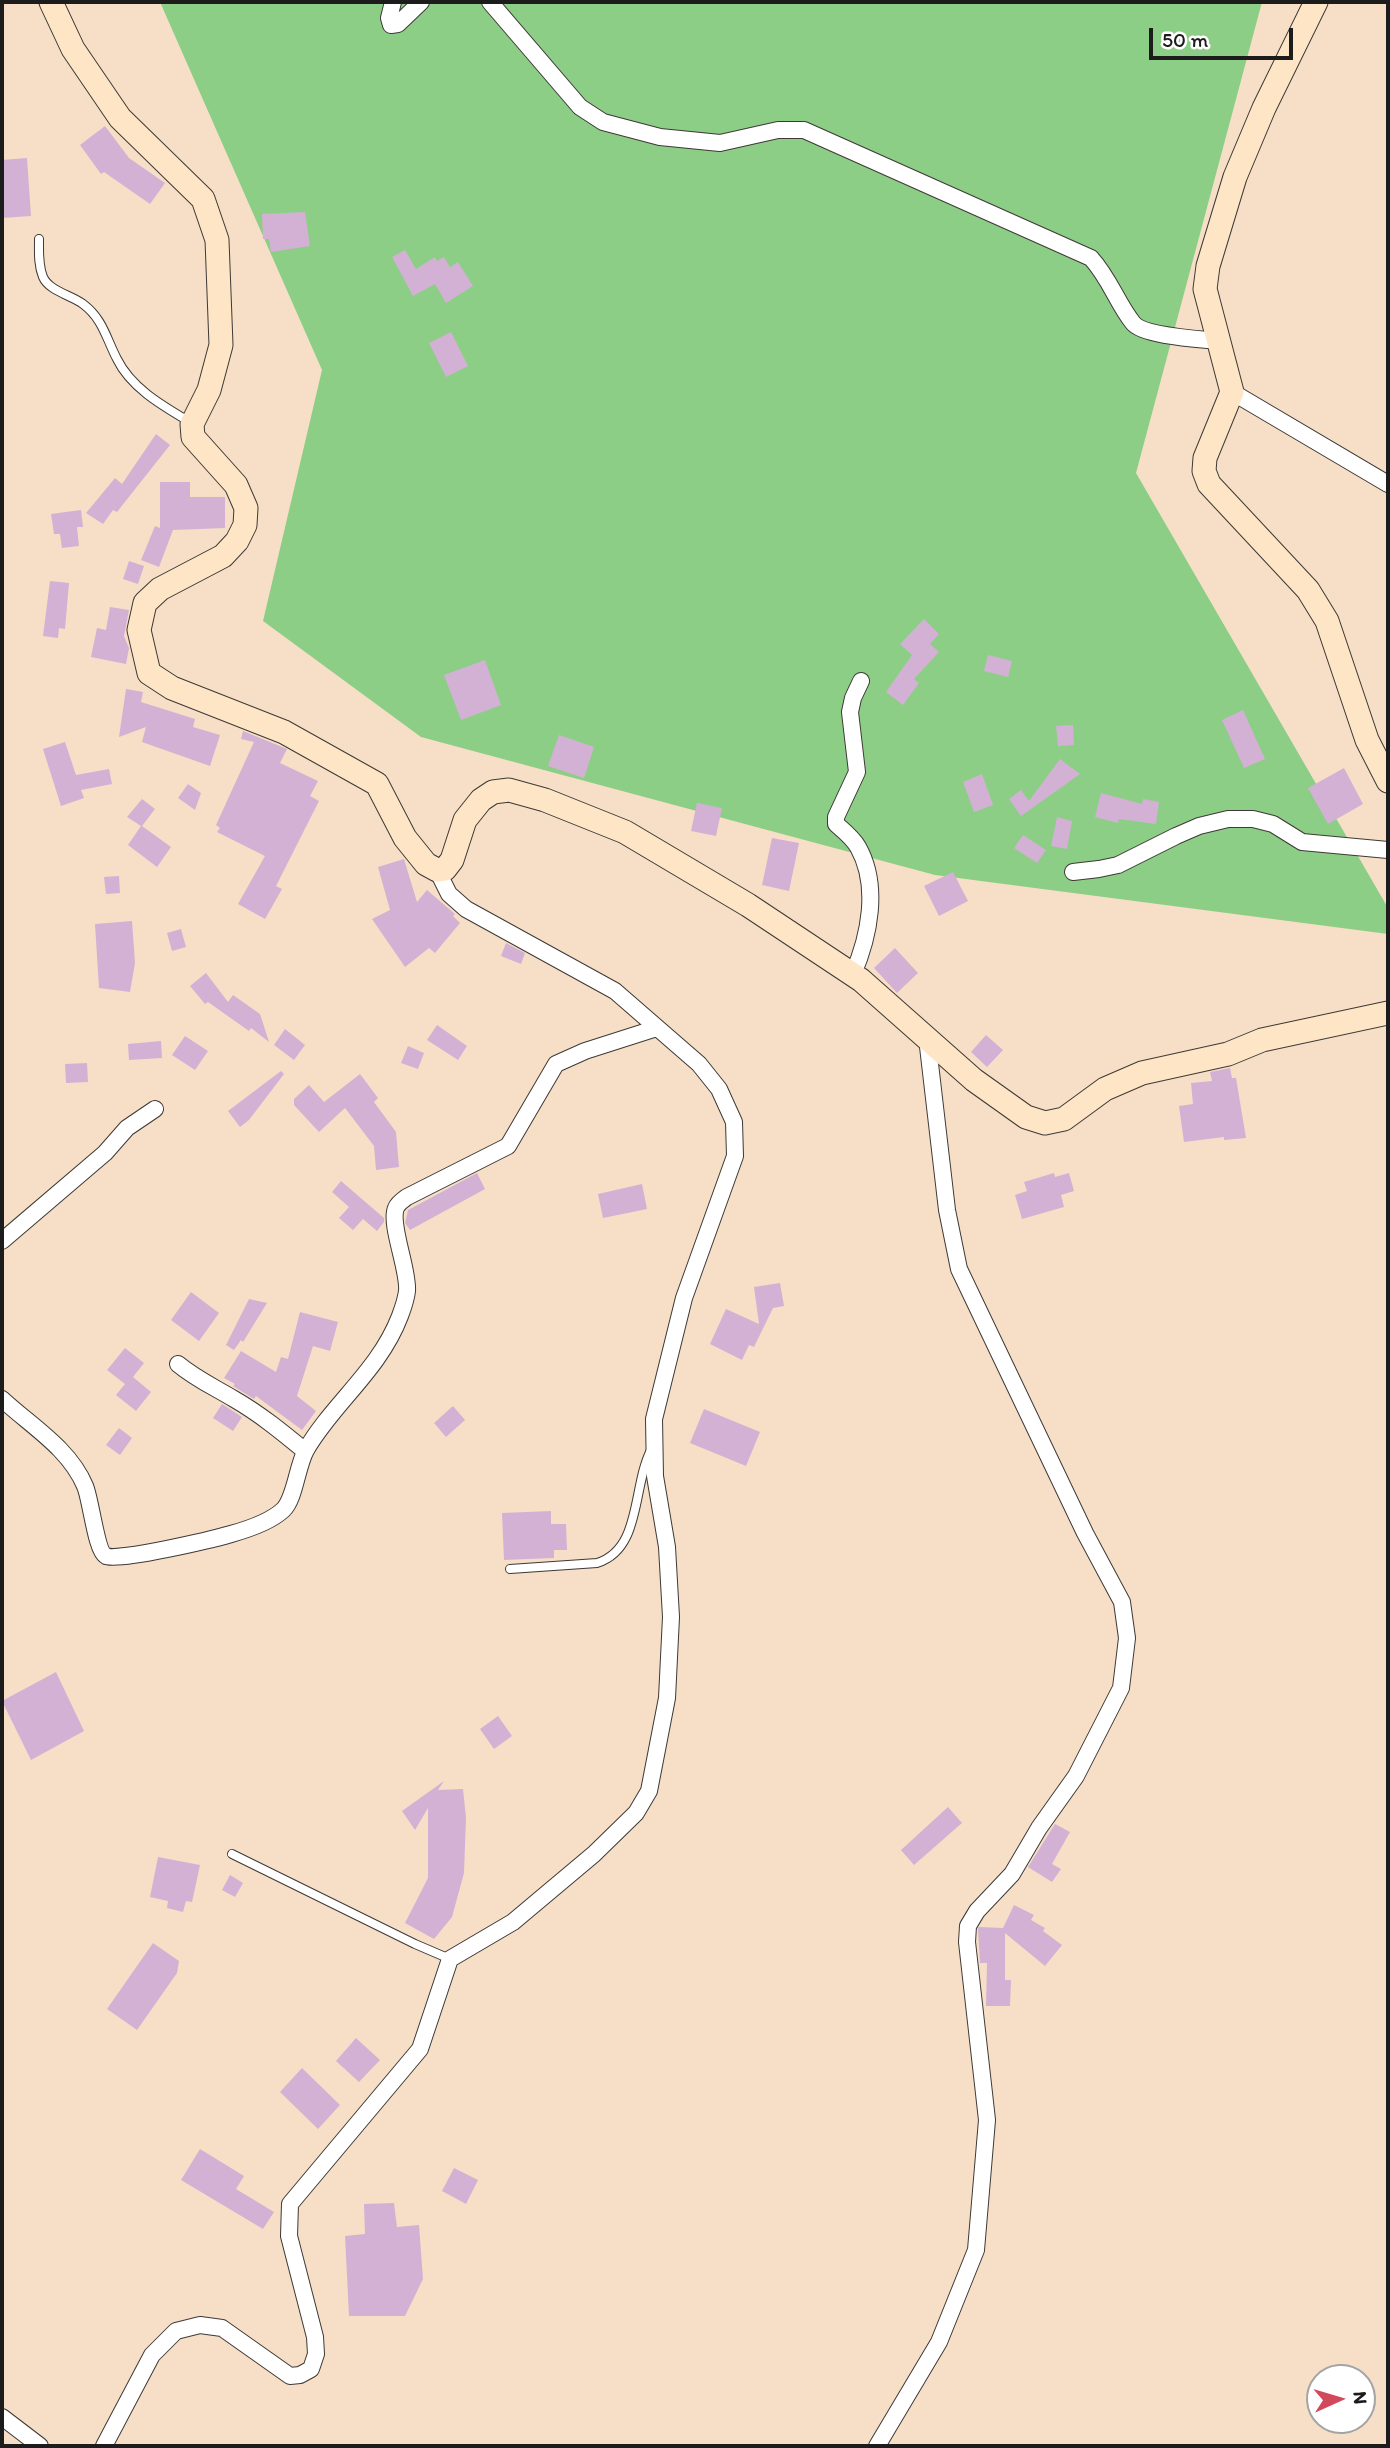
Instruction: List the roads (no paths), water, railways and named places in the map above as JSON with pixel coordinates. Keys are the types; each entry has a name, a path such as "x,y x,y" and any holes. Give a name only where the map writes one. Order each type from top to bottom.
{"street":[{"path":"51,2 73,49 120,118 203,199 217,240 221,345 209,390 192,424 193,437 236,485 246,508 245,524 237,541 223,556 160,589 145,603 139,630 149,673 172,688 284,732 377,784 405,838 426,864 437,870 449,894 466,909 615,991 699,1064 719,1089 734,1122 735,1156 684,1298 654,1419 655,1476 667,1547 671,1617 667,1698 649,1791 636,1813 594,1854 513,1922 450,1959 420,2049 290,2204 289,2236 315,2337 316,2354 311,2370 289,2376 222,2328 200,2325 176,2331 152,2355 104,2446"},
{"path":"393,2 389,18 391,25 398,24 421,2"},
{"path":"490,2 580,107 603,122 660,137 720,143 778,130 804,130 1091,258 1105,274 1134,325 1147,331 1218,341"},
{"path":"1316,2 1259,120 1235,177 1208,266 1205,289 1232,393 1205,458 1204,471 1209,484 1308,590 1326,621 1367,740 1388,781"},
{"path":"1232,393 1388,484"},
{"path":"853,974 867,932 871,898 859,848 836,824 836,817 857,772 850,712 861,681"},
{"path":"437,870 445,869 452,860 466,820 481,800 493,792 509,790 545,800 625,832 748,905 853,974 974,1080 1026,1117 1045,1123 1064,1119 1105,1089 1142,1073 1228,1054 1262,1040 1388,1013"},
{"path":"1073,872 1118,865 1199,826 1228,818 1253,819 1273,824 1302,842 1388,850"},
{"path":"2,1399 53,1441 77,1472 85,1485 92,1507 99,1547 102,1553 111,1558 230,1534 265,1522 287,1507 305,1451 392,1337 405,1303 407,1289 394,1218 397,1205 407,1197 508,1146 556,1064 585,1051 657,1028"},
{"path":"877,2446 939,2342 976,2250 987,2120 967,1942 968,1926 977,1911 1012,1874 1039,1828 1076,1776 1121,1688 1127,1638 1122,1602 1086,1534 959,1269 947,1210 927,1038"},
{"path":"2,1241 105,1153 127,1128 155,1109"},
{"path":"178,1364 194,1378 262,1417 305,1451"},
{"path":"2,2417 40,2446"}],"lane":[{"path":"39,239 43,279 53,288 83,304 109,337 117,359 129,376 156,401 192,424"},
{"path":"510,1569 597,1563 617,1553 625,1544 646,1461 654,1445"},
{"path":"232,1854 450,1959"}]}
